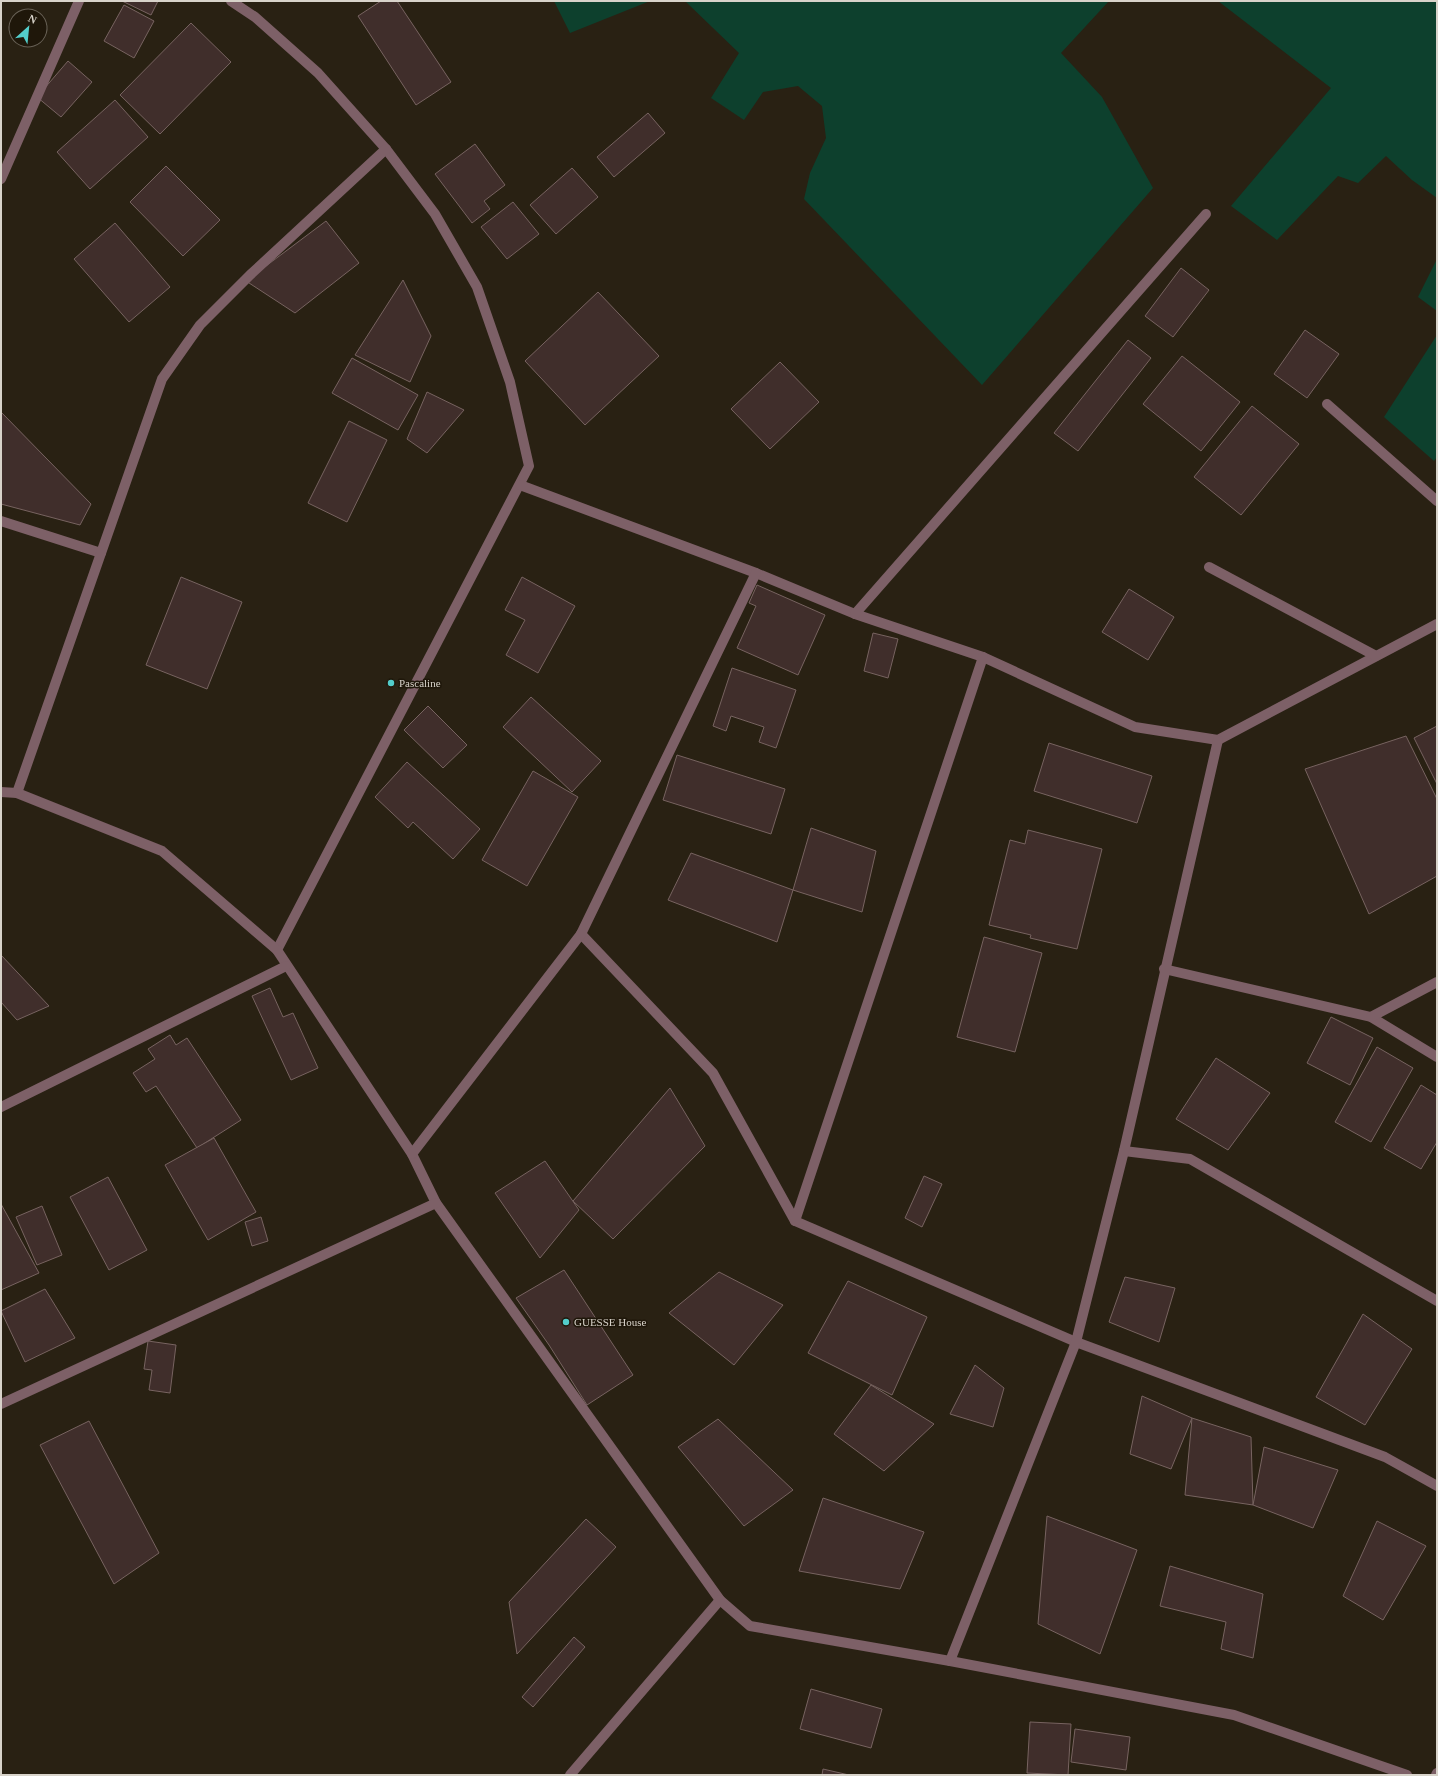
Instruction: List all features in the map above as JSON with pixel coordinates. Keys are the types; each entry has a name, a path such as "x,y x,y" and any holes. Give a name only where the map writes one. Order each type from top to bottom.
{"street":[{"path":"1,179 80,1"},
{"path":"231,1 255,17 318,74 386,149 435,214 478,287 510,382 529,466 277,950"},
{"path":"17,793 162,378 200,325 250,276 386,149"},
{"path":"855,614 1206,214"},
{"path":"1327,404 1437,502"},
{"path":"520,485 756,573 855,614 983,657 1135,727 1218,740 1437,624"},
{"path":"1,521 101,554"},
{"path":"1209,567 1376,656"},
{"path":"412,1154 581,934 756,573"},
{"path":"795,1220 983,657"},
{"path":"950,1661 1076,1342 1124,1151 1164,969 1218,740"},
{"path":"1,792 17,793 162,851 277,950 286,966 412,1154 436,1203 720,1600 750,1626 950,1661 1234,1715 1407,1775"},
{"path":"581,934 713,1074 795,1220 1076,1342 1385,1457 1437,1486"},
{"path":"1,1107 286,966"},
{"path":"1164,969 1371,1017 1437,1057"},
{"path":"1371,1017 1437,982"},
{"path":"1124,1151 1190,1159 1437,1302"},
{"path":"1,1404 436,1203"},
{"path":"570,1775 720,1600"}],"green space":[{"path":"554,1 650,1 570,33"},
{"path":"685,1 1109,1 1061,53 1102,97 1153,188 982,385 804,199 810,173 826,138 822,106 798,86 763,92 744,120 711,98 739,53"},
{"path":"1218,1 1437,1 1437,198 1412,180 1386,156 1358,183 1338,176 1277,240 1231,206 1331,88"},
{"path":"1437,259 1437,311 1418,297"},
{"path":"1437,335 1437,457 1434,461 1384,417"}],"building":[{"path":"122,1 158,1 151,15"},
{"path":"381,1 397,1 451,82 416,105 358,16"},
{"path":"124,5 154,21 134,58 104,41"},
{"path":"191,23 231,62 160,134 120,95"},
{"path":"68,61 92,82 61,117 37,97"},
{"path":"115,100 148,137 90,189 57,152"},
{"path":"648,113 665,133 614,177 597,157"},
{"path":"475,144 505,185 484,201 490,209 472,223 435,174"},
{"path":"166,166 220,220 183,256 130,202"},
{"path":"572,168 598,197 556,234 530,205"},
{"path":"513,202 539,234 507,259 481,227"},
{"path":"326,221 359,263 295,313 246,281"},
{"path":"115,223 170,287 129,322 74,259"},
{"path":"1181,268 1209,290 1173,337 1145,316"},
{"path":"403,280 431,336 410,382 355,355"},
{"path":"598,292 659,356 585,425 525,361"},
{"path":"1305,330 1339,354 1307,398 1274,374"},
{"path":"1128,340 1151,358 1078,451 1054,433"},
{"path":"1182,356 1240,402 1201,451 1143,404"},
{"path":"352,358 418,395 398,430 332,393"},
{"path":"780,362 819,402 770,449 731,409"},
{"path":"427,392 464,410 427,453 407,439"},
{"path":"1252,406 1299,444 1241,515 1194,477"},
{"path":"1,412 91,504 80,525 1,504"},
{"path":"349,421 387,440 347,522 308,503"},
{"path":"181,577 242,602 207,689 146,665"},
{"path":"522,577 575,606 538,673 506,655 525,620 505,610"},
{"path":"757,585 825,615 798,675 737,648 756,606 749,603"},
{"path":"1129,589 1174,617 1148,660 1102,632"},
{"path":"873,633 898,639 888,678 864,671"},
{"path":"732,668 796,690 776,748 759,742 764,727 731,716 726,731 713,726"},
{"path":"531,697 601,761 572,792 503,727"},
{"path":"428,706 467,745 443,768 404,730"},
{"path":"1437,726 1437,784 1414,738"},
{"path":"1406,736 1437,799 1437,876 1369,914 1305,769"},
{"path":"1049,743 1152,776 1137,823 1034,791"},
{"path":"677,755 785,789 771,834 663,800"},
{"path":"407,762 480,829 453,859 413,822 408,828 375,797"},
{"path":"533,771 578,797 527,886 482,860"},
{"path":"811,828 876,851 862,912 793,890"},
{"path":"1028,830 1102,849 1077,949 1030,938 1031,935 989,925 1010,840 1025,844"},
{"path":"691,853 793,890 777,942 668,900"},
{"path":"984,937 1042,953 1015,1052 957,1037"},
{"path":"1,955 49,1006 17,1020 1,1002"},
{"path":"270,988 283,1017 293,1013 318,1068 291,1080 252,996"},
{"path":"1331,1017 1373,1038 1350,1085 1307,1063"},
{"path":"170,1035 176,1045 187,1038 241,1120 197,1148 156,1086 146,1092 133,1073 155,1059 148,1049"},
{"path":"1377,1047 1413,1068 1371,1142 1335,1122"},
{"path":"1216,1058 1270,1093 1228,1150 1176,1119"},
{"path":"1421,1085 1437,1095 1437,1142 1421,1169 1384,1148"},
{"path":"670,1088 705,1146 613,1239 573,1201"},
{"path":"214,1138 256,1212 208,1240 165,1165"},
{"path":"545,1161 579,1210 540,1258 495,1193"},
{"path":"924,1176 942,1184 922,1227 905,1218"},
{"path":"108,1177 147,1250 109,1270 70,1197"},
{"path":"1,1204 39,1273 1,1290"},
{"path":"42,1206 62,1255 37,1265 16,1217"},
{"path":"261,1217 268,1241 252,1246 245,1222"},
{"name":"GUESSE House","path":"564,1270 633,1375 587,1405 549,1345 516,1298"},
{"path":"719,1272 783,1305 734,1365 669,1313"},
{"path":"1125,1277 1175,1288 1159,1342 1109,1322"},
{"path":"848,1281 927,1317 892,1395 808,1353"},
{"path":"45,1289 75,1338 25,1362 1,1311"},
{"path":"1363,1314 1412,1349 1365,1425 1316,1397"},
{"path":"148,1341 176,1345 170,1393 149,1390 152,1370 144,1369"},
{"path":"975,1365 1004,1388 993,1427 950,1414"},
{"path":"871,1385 934,1424 884,1471 834,1434"},
{"path":"1142,1396 1192,1418 1171,1469 1130,1454"},
{"path":"1192,1418 1251,1437 1253,1505 1185,1495"},
{"path":"718,1419 793,1490 744,1526 678,1447"},
{"path":"89,1421 159,1553 114,1584 40,1445"},
{"path":"1264,1447 1338,1470 1313,1528 1253,1505"},
{"path":"823,1498 924,1532 900,1589 799,1571"},
{"path":"1047,1516 1137,1550 1100,1654 1038,1624"},
{"path":"586,1519 616,1547 517,1654 509,1602"},
{"path":"1377,1521 1426,1546 1383,1620 1343,1596"},
{"path":"1170,1566 1263,1594 1253,1658 1221,1649 1226,1622 1160,1606"},
{"path":"574,1637 585,1647 533,1707 522,1697"},
{"path":"811,1689 882,1709 871,1748 800,1729"},
{"path":"1030,1722 1071,1724 1068,1775 1027,1773"},
{"path":"1075,1729 1130,1737 1126,1770 1071,1762"},
{"path":"823,1769 849,1775 822,1775"}],"place":[{"name":"Pascaline","path":"391,683"},
{"name":"GUESSE House","path":"566,1322"}]}
